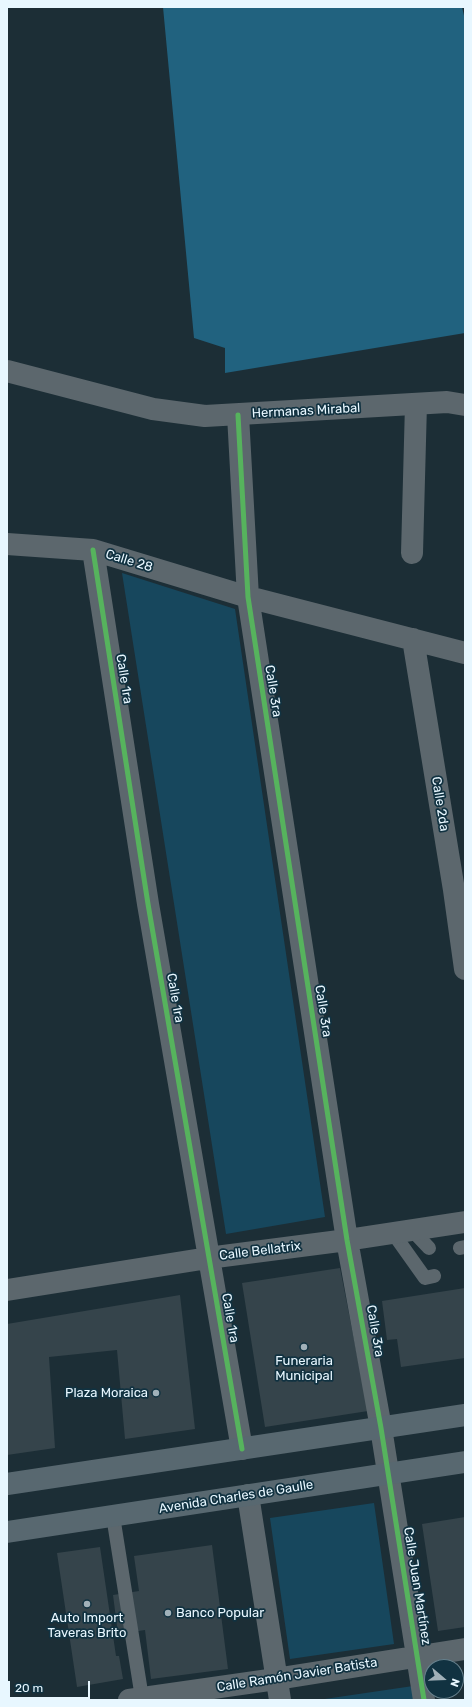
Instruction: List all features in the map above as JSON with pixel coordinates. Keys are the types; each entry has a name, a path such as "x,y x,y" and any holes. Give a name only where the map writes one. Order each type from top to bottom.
{"main road":[{"path":"7,1484 465,1415"},
{"name":"Avenida Charles de Gaulle","path":"7,1532 388,1475 465,1462"}],"street":[{"name":"Hermanas Mirabal","path":"7,371 153,409 204,416 447,402 465,405"},
{"path":"412,553 416,404"},
{"name":"Calle 3ra","path":"238,415 248,598 347,1240 388,1475"},
{"name":"Calle 28","path":"7,544 93,550 248,598"},
{"name":"Calle 1ra","path":"93,550 148,904 242,1449"},
{"path":"248,598 465,653"},
{"name":"Calle 2da","path":"413,639 459,889 465,969"},
{"name":"Calle Bellatrix","path":"7,1290 208,1258 347,1240 465,1222"},
{"name":"Calle Juan Martínez","path":"388,1475 424,1700"},
{"path":"248,1495 278,1690"},
{"name":"Calle Ramón Javier Batista","path":"135,1699 278,1690 417,1657 465,1649"}],"lane":[{"path":"402,1232 429,1248"},
{"path":"402,1232 425,1278 434,1276"},
{"path":"113,1516 135,1699"}],"shaded area":[{"path":"163,7 462,7 465,20 465,333 225,373 225,348 194,338"},
{"path":"122,573 235,609 325,1217 226,1234"},
{"path":"374,1503 394,1644 290,1659 270,1518"},
{"path":"413,1686 415,1700 318,1700"}],"building":[{"name":"Funeraria Municipal","path":"340,1268 368,1411 265,1427 242,1283"},
{"path":"465,1288 465,1358 401,1367 397,1339 387,1340 382,1301"},
{"name":"Plaza Moraica","path":"180,1295 195,1429 125,1439 117,1350 49,1357 55,1448 7,1455 7,1324"},
{"path":"465,1517 465,1627 438,1631 422,1524"},
{"name":"Banco Popular","path":"212,1545 228,1669 151,1679 145,1630 118,1634 113,1595 139,1591 134,1556"},
{"name":"Auto Import Taveras Brito","path":"100,1547 116,1656 119,1656 123,1679 77,1687 57,1553"}],"cycle path":[{"path":"238,415 248,597 347,1240 381,1428 424,1700"},
{"path":"93,550 148,904 242,1449"}],"place":[{"name":"Funeraria Municipal","path":"304,1347"},
{"name":"Plaza Moraica","path":"156,1393"},
{"name":"Auto Import Taveras Brito","path":"87,1604"},
{"name":"Banco Popular","path":"168,1613"}]}
